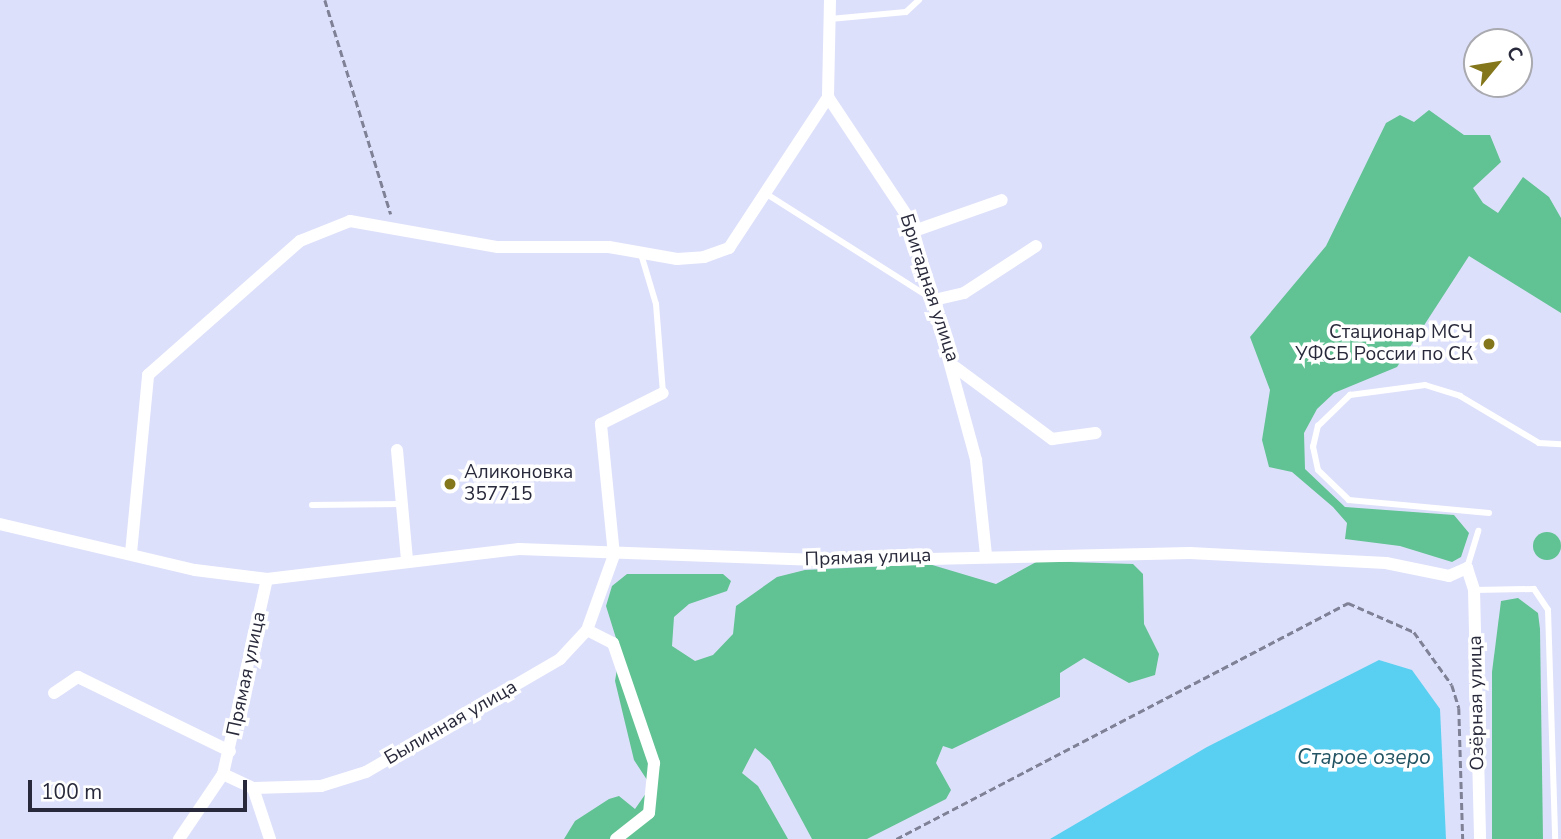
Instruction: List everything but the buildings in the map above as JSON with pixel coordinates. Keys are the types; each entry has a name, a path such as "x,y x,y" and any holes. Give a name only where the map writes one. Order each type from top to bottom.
{"street":[{"path":"131,553 148,375 300,241 324,227 350,221 399,233 498,247 640,252 677,259 729,248 828,97 830,0"},
{"name":"Бригадная улица","path":"828,97 896,191 914,231 955,367 976,460 986,555"},
{"path":"914,231 1002,200"},
{"path":"934,300 964,293 1036,246"},
{"path":"955,367 1052,439 1096,433"},
{"path":"614,555 601,425 663,393"},
{"path":"397,450 407,560"},
{"name":"Прямая улица","path":"0,523 195,570 267,579 407,560 519,549 614,555 839,561 986,555 1190,552 1386,563 1448,576 1467,568"},
{"name":"Былинная улица","path":"223,774 253,788 321,786 366,772 560,659 587,630 614,555"},
{"name":"Озёрная улица","path":"1467,568 1474,590 1480,839"},
{"name":"Прямая улица","path":"179,839 223,774 267,579"},
{"path":"587,630 613,643 654,763 649,813 617,839"},
{"path":"54,693 78,677 230,751"},
{"path":"253,788 270,839"}],"lane":[{"path":"828,20 906,12 919,0"},
{"path":"765,193 934,300"},
{"path":"640,252 656,304 663,393"},
{"path":"1489,513 1349,500 1318,470 1313,447 1318,426 1350,395 1425,384 1460,396 1539,443 1561,444"},
{"path":"312,505 402,504"},
{"path":"1467,568 1478,531"},
{"path":"1474,590 1534,589 1548,610 1558,820 1555,839"}],"path":[{"path":"325,0 378,184 399,233"},
{"path":"896,839 1348,603 1414,632 1452,685 1460,708 1463,839"}],"green space":[{"path":"1429,110 1464,135 1490,135 1501,162 1473,188 1483,203 1498,213 1523,177 1549,197 1561,218 1561,313 1469,256 1397,367 1334,393 1317,409 1304,433 1305,469 1345,507 1454,515 1469,533 1461,557 1452,562 1400,546 1345,539 1347,523 1333,507 1292,472 1269,467 1262,440 1270,390 1250,337 1326,246 1386,123 1400,115 1414,122"},
{"path":"1547,532 1557,536 1561,546 1557,556 1547,560 1537,556 1533,546 1537,536"},
{"path":"1038,561 1133,564 1143,574 1144,624 1159,654 1155,675 1129,683 1084,658 1060,673 1060,697 952,749 943,746 936,763 951,790 946,799 867,839 812,839 770,761 755,748 742,773 758,786 788,839 564,839 575,821 609,799 619,796 635,809 651,786 634,760 615,681 620,651 606,606 612,586 627,574 723,574 731,581 727,591 689,604 674,617 672,646 695,661 713,655 733,634 736,606 777,577 805,570 929,564 996,584"},
{"path":"1518,598 1538,613 1540,629 1543,839 1492,839 1492,672 1501,601"}],"water":[{"name":"Старое озеро","path":"1379,660 1412,670 1440,709 1446,839 1050,839 1207,747"}],"place":[{"name":"Стационар МСЧ УФСБ России по СК","path":"1489,344"},
{"name":"Аликоновка 357715","path":"450,484"}]}
